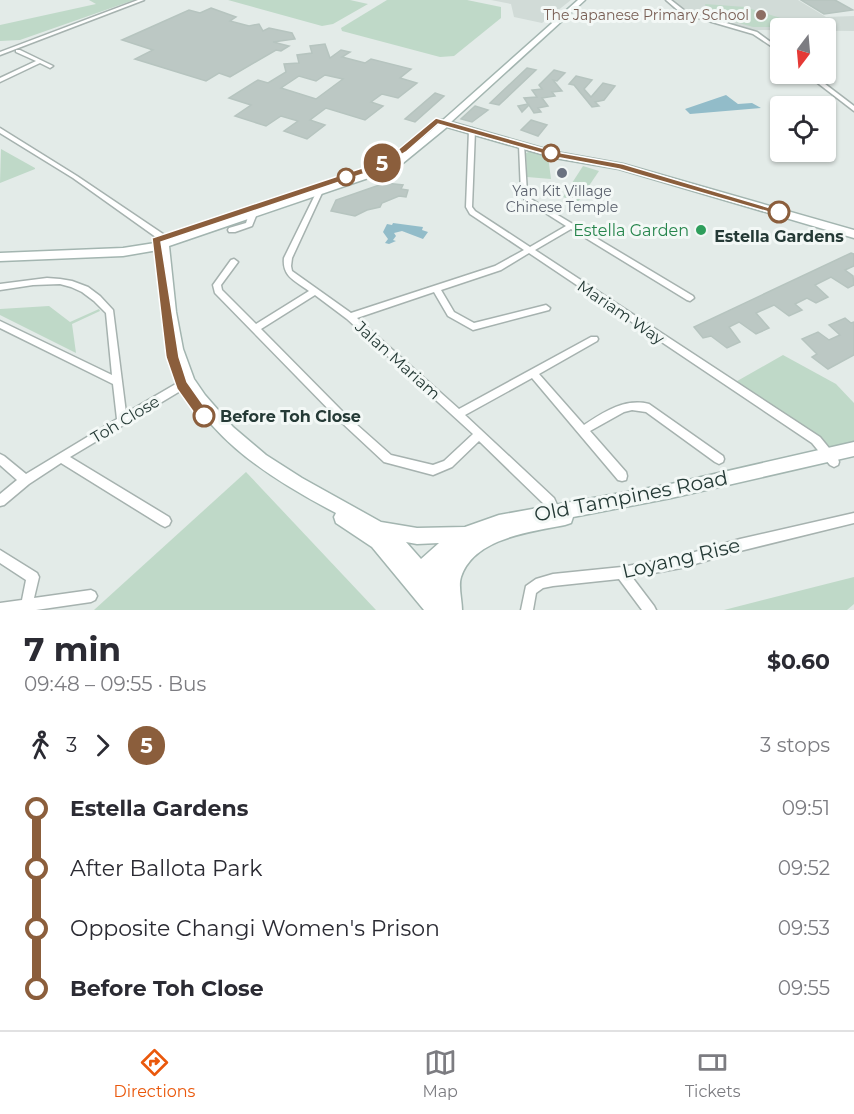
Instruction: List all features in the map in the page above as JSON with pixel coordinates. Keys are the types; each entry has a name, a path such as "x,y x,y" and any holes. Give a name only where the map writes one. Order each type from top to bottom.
{"street":[{"path":"0,54 142,0"},
{"path":"0,255 138,250 160,246 371,175 400,161 519,47 572,0"},
{"path":"0,255 160,246 374,167 403,150 441,122 582,0"},
{"path":"668,0 684,12 755,33 770,44"},
{"path":"519,47 529,47"},
{"path":"18,51 50,66"},
{"path":"0,80 38,62"},
{"path":"0,72 10,76"},
{"path":"822,84 854,109"},
{"path":"441,122 555,155 620,166 854,234"},
{"path":"0,130 75,177 160,246 172,357 212,426 272,476 364,530 452,610"},
{"name":"Mariam Way","path":"472,130 470,209 814,439 832,458"},
{"path":"522,145 526,197 690,298"},
{"name":"Jalan Mariam","path":"319,193 287,266 289,272 350,318 458,414 550,502 556,515"},
{"path":"232,230 249,224 252,216"},
{"path":"350,318 498,268 570,226"},
{"path":"234,262 217,288 351,427 388,459 433,470 447,464 479,435"},
{"path":"0,287 70,281 82,288 110,312 122,421"},
{"path":"436,289 451,314 473,327 546,308"},
{"path":"256,328 315,291"},
{"path":"0,324 116,381"},
{"path":"458,414 594,339"},
{"path":"532,372 622,476"},
{"path":"185,383 219,421 277,471 377,529 402,548 436,610"},
{"name":"Toh Close","path":"0,501 25,480 61,457 185,383"},
{"path":"583,430 621,409 641,405 649,408 719,459"},
{"name":"Old Tampines Road","path":"421,580 452,558 469,540 556,515 674,498 832,458 854,450"},
{"path":"61,457 165,521"},
{"name":"Old Tampines Road","path":"832,458 854,458"},
{"path":"0,459 25,480"},
{"name":"Loyang Rise","path":"527,610 530,590 540,583 588,574 622,573 681,562 740,545 854,518"},
{"path":"377,529 417,537 469,540 452,577 452,610"},
{"path":"0,555 33,577 27,604"},
{"path":"622,573 650,610"},
{"path":"0,609 91,596"}],"shaded area":[{"path":"491,0 571,0 542,23 514,17 511,4"},
{"name":"The Japanese Primary School","path":"672,0 798,0 826,17 854,16 854,31 836,31 836,18 770,18 770,30 753,30 687,11"}],"green space":[{"path":"89,0 134,0 20,40 0,41 0,25 96,4"},
{"path":"228,0 350,0 368,4 333,24 322,26"},
{"path":"387,0 467,0 501,7 501,18 454,56 440,57 342,31 341,28"},
{"path":"705,4 745,7 780,18 770,18 770,27 753,27 708,14"},
{"path":"1,149 35,168 35,169 0,183"},
{"path":"531,151 548,156 551,179 527,177 526,153"},
{"path":"583,166 599,171 578,202 563,197"},
{"path":"49,306 70,322 99,309 100,311 72,324 76,353 0,315 0,309"},
{"path":"783,355 836,384 854,403 854,445 827,451 732,384"},
{"path":"246,472 376,610 94,610"},
{"path":"854,577 854,604 847,610 724,610"}],"water":[{"path":"726,95 738,104 752,103 761,108 690,114 685,109"},
{"path":"393,223 423,227 422,230 428,232 423,239 402,231 394,233 396,236 393,240 396,241 385,243 388,239 383,232 387,224 392,225"}],"building":[{"path":"801,0 835,0 853,10 824,14"},
{"path":"211,8 236,17 230,21 249,26 259,24 263,31 269,28 292,33 295,39 273,42 289,46 281,51 276,50 230,77 219,73 206,81 135,59 153,50 122,40 189,10 200,13"},
{"path":"325,44 330,58 341,50 350,52 342,57 365,63 371,59 411,69 400,78 417,83 398,98 382,94 371,102 383,106 365,120 326,108 310,120 325,125 307,139 284,131 298,121 281,116 266,126 235,116 251,105 229,98 258,80 268,83 286,72 284,64 299,63 297,55 312,53 310,46","holes":["325,75 343,79 316,99 281,88 299,76 316,81"]},
{"path":"527,68 536,70 499,105 490,103"},
{"path":"554,70 565,73 557,81 553,80 562,91 552,92 555,96 542,98 548,106 538,108 541,112 534,113 529,105 522,112 518,106 528,104 524,98 537,97 532,90 542,89 539,85"},
{"path":"576,76 592,80 584,89 591,97 603,83 615,86 604,100 595,102 599,106 592,107 574,85 569,84"},
{"path":"435,93 444,96 415,122 405,119"},
{"path":"475,106 488,110 472,122 461,119"},
{"path":"531,120 547,125 538,136 521,130"},
{"path":"385,183 403,185 401,189 408,190 406,197 399,196 382,203 380,207 355,216 331,211 336,200"},
{"path":"851,253 854,254 854,266 845,270 853,276 854,285 848,288 831,277 815,285 828,297 816,303 807,298 795,304 802,310 789,316 774,305 756,313 769,328 756,334 739,322 729,327 740,342 727,348 711,336 703,338 694,327"},
{"path":"845,318 851,323 854,322 854,355 828,369 812,357 817,354 802,339 818,332 829,340 840,335 829,325"}],"bus line":[{"name":"5","path":"204,416 182,385 172,357 162,300 156,240 196,229 374,167 391,159 436,121 555,155 620,166 779,212"}],"place":[{"name":"The Japanese Primary School","path":"761,15"},
{"name":"Yan Kit Village Chinese Temple","path":"562,173"},
{"name":"Estella Gardens","path":"779,212"},
{"name":"Estella Garden","path":"701,230"},
{"name":"Before Toh Close","path":"204,416"}]}
